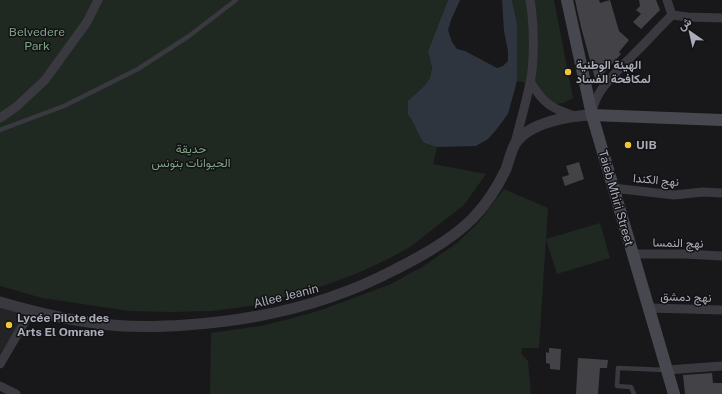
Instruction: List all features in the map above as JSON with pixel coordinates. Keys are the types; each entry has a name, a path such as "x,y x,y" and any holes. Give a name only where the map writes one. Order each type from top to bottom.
{"main road":[{"name":"Taieb Mhiri Street","path":"567,0 592,114 674,394"},
{"path":"592,114 722,120"}],"street":[{"path":"0,118 16,107 45,80 87,22 98,0"},
{"path":"515,144 531,82 533,58 530,0"},
{"path":"667,0 672,15"},
{"path":"515,144 522,136 540,125 575,116 592,114 592,108 608,81 672,15"},
{"path":"672,15 722,18"},
{"path":"531,82 540,98 547,104 560,111 575,116"},
{"name":"Allee Jeanin","path":"0,302 30,311 96,324 160,327 212,323 259,317 288,311 337,296 415,260 458,231 474,217 488,200 506,169 515,144"},
{"name":"نهج الكندا","path":"613,188 674,195 703,192 722,193"},
{"name":"نهج النمسا","path":"633,254 722,256"},
{"name":"نهج دمشق","path":"649,308 722,310"},
{"path":"0,364 30,311"},
{"path":"667,370 722,366"},
{"path":"0,386 16,394"}],"lane":[{"path":"0,130 64,106 138,69 189,36 236,0"},
{"path":"634,394 631,387 617,386 618,368 667,370"}],"shaded area":[{"path":"448,0 460,0 448,30 452,42 457,49 465,51 497,68 503,66 508,61 502,0 512,0 517,23 517,81 508,114 488,139 476,146 437,147 424,143 408,115 408,101 430,78 432,68 428,51"},
{"name":"Lycée Pilote des Arts El Omrane","path":"0,307 26,315 0,353"}],"green space":[{"name":"حديقة الحيوانات بتونس","path":"0,0 448,0 428,51 432,68 430,78 415,94 408,115 424,143 437,147 433,164 486,174 464,205 410,247 358,273 326,285 258,305 212,311 129,311 42,298 0,286"},
{"path":"512,0 554,0 573,98 564,103 553,104 535,85 517,81 517,23"},
{"path":"504,189 548,208 539,348 522,348 521,353 528,361 531,394 210,394 211,333 260,326 289,319 321,310 391,284 422,267 457,243 478,223"},
{"path":"600,223 610,258 557,274 546,239"}],"building":[{"path":"575,0 599,0 600,3 610,0 619,31 629,40 619,52 621,54 596,82 581,27"},
{"path":"639,0 656,0 660,10 641,29 633,22 641,14 636,10 640,6"},
{"path":"579,162 584,179 565,186 562,177 569,175 566,166"},
{"path":"549,348 561,349 560,370 550,369 550,364 546,363 546,352 549,353"},
{"path":"578,358 608,360 607,368 600,368 598,394 576,394"},
{"path":"712,373 713,383 722,383 722,394 685,394 683,375"}],"place":[{"name":"الهيئة الوطنية لمكافحة الفساد","path":"568,72"},
{"name":"UIB","path":"628,145"},
{"name":"Lycée Pilote des Arts El Omrane","path":"9,325"}],"park label":[{"name":"Belvedere Park","path":"37,39"}]}
